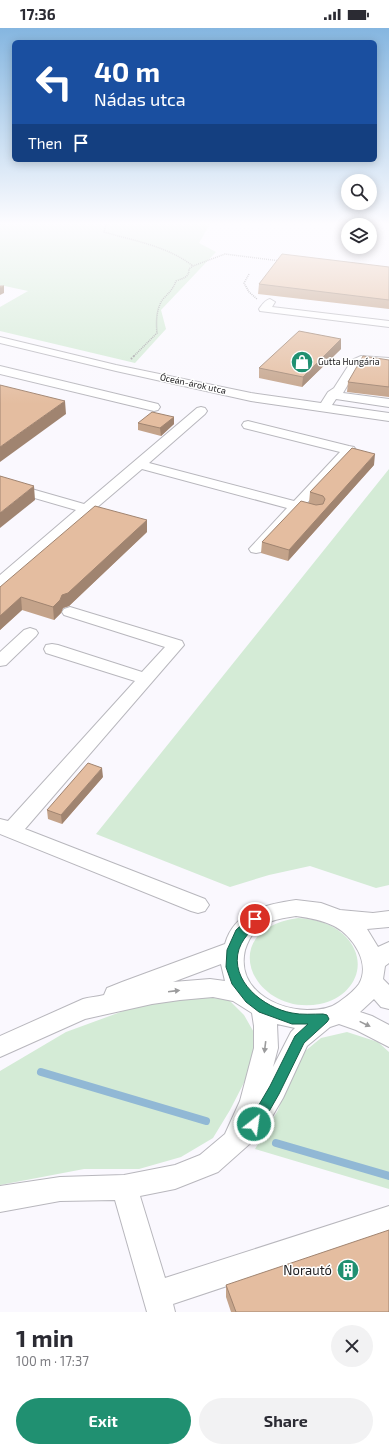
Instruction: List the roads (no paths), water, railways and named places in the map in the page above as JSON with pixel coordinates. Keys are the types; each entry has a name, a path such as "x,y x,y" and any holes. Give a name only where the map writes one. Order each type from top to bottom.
{"street":[{"path":"270,302 264,309 389,324"},
{"name":"Óceán-árok utca","path":"0,340 116,368 251,397 389,416"},
{"path":"325,408 332,395 339,390 356,362 361,359 389,361"},
{"path":"0,370 154,407"},
{"path":"332,395 389,403"},
{"path":"0,583 201,411"},
{"path":"248,425 349,450 256,549"},
{"path":"139,464 316,511"},
{"path":"0,484 87,509"},
{"path":"70,612 176,645 146,680 5,828 198,905"},
{"path":"0,661 30,633"},
{"path":"52,649 146,680"},
{"path":"232,1145 252,1101 266,1048 257,1004 238,984 232,967 233,950 240,933 255,919 274,910 297,907 320,910 341,918 373,921 389,920"},
{"path":"341,918 359,933 370,951 378,965 389,1000"},
{"path":"0,1046 46,1024 167,974 209,961 233,950"},
{"path":"0,1199 60,1189 124,1187 175,1178 210,1164 254,1124 274,1090 300,1039 331,1016 363,996 378,965"},
{"path":"81,1010 172,991 218,989 292,1019 331,1016 364,1022 389,1037"},
{"path":"124,1187 158,1303 386,1218 389,1219"}],"waterway":[{"path":"41,1072 206,1121"},
{"path":"276,1143 389,1176"}],"place":[{"name":"Gutta Hungária","path":"302,362"},
{"name":"Norautó","path":"348,1270"}]}
